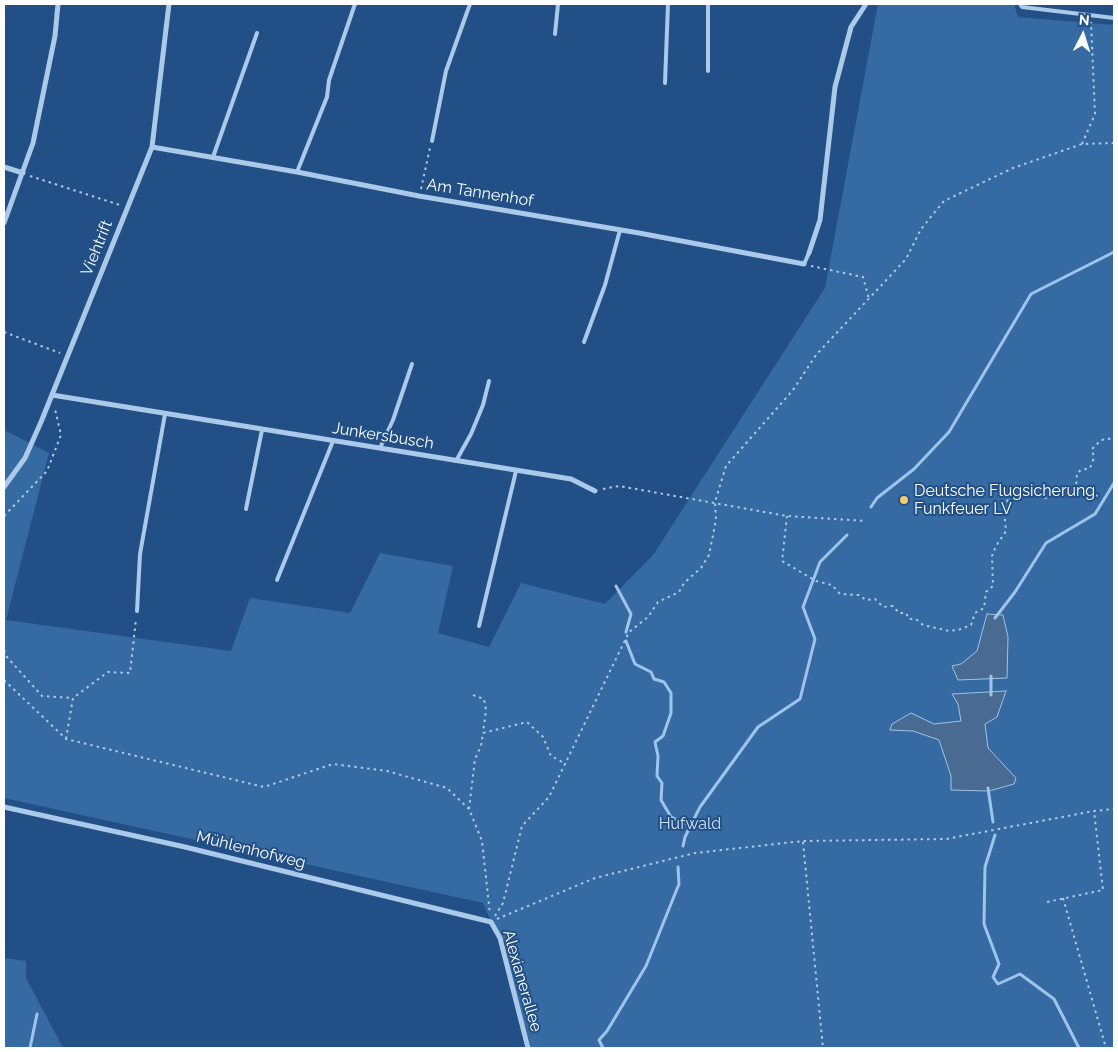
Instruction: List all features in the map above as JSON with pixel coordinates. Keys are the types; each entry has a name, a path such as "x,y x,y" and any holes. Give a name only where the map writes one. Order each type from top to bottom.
{"street":[{"path":"4,224 32,143 53,45 58,4"},
{"name":"Viehtrift","path":"4,487 25,458 152,147 169,4"},
{"path":"810,253 820,220 835,87 851,28 866,4"},
{"name":"Am Tannenhof","path":"152,147 804,264"},
{"path":"4,167 23,173"},
{"name":"Junkersbusch","path":"52,395 571,479 596,491"},
{"name":"Mühlenhofweg","path":"4,807 185,847 491,922"},
{"name":"Alexianerallee","path":"491,922 500,938 528,1048"}],"lane":[{"path":"297,172 327,98 329,80 355,4"},
{"path":"432,141 446,71 470,4"},
{"path":"555,34 558,4"},
{"path":"665,83 668,4"},
{"path":"708,4 708,71"},
{"path":"1020,4 1022,7 1114,18"},
{"path":"212,158 257,33"},
{"path":"584,342 605,285 620,230"},
{"path":"804,264 810,253"},
{"path":"380,448 393,420 412,364"},
{"path":"456,460 471,434 484,405 489,381"},
{"path":"137,611 140,554 165,414"},
{"path":"246,509 262,430"},
{"path":"277,580 333,441"},
{"path":"479,626 516,470"}],"path":[{"path":"1082,144 1095,114 1091,15"},
{"path":"419,196 432,141"},
{"path":"491,922 502,903 522,826 549,797 629,632 648,617 658,602 679,592 684,583 701,568 709,556 716,520 715,502 726,466 788,396 816,355 906,259 921,229 944,201 1013,168 1082,144 1114,143"},
{"path":"23,173 40,181 97,197 127,208"},
{"path":"804,264 863,277 869,299"},
{"path":"4,332 68,355"},
{"path":"4,516 47,471 61,435 52,395"},
{"path":"786,516 782,561 816,581 832,585 840,594 859,595 866,600 875,599 884,607 894,606 899,613 906,614 909,619 916,620 922,625 949,631 958,630 970,625 975,613 984,608 986,592 993,586 992,556 1006,531 1005,520 1009,488 1018,486 1046,498 1055,493 1068,494 1076,488 1077,474 1081,470 1090,468 1094,458 1092,449 1101,440 1114,438"},
{"path":"596,491 618,486 786,516 866,521"},
{"path":"4,650 7,657 42,696 73,698 108,672 130,673 137,611"},
{"path":"4,680 66,739 264,787 333,764 387,771 447,788 469,809 482,841 491,922"},
{"path":"469,809 475,759 481,746 486,710 484,699 473,695"},
{"path":"66,739 73,698"},
{"path":"483,733 527,722 543,737 551,756 566,764"},
{"path":"491,922 595,878 695,853 803,841 946,840 1094,811 1114,809"},
{"path":"1047,902 1103,890 1094,811"},
{"path":"803,841 823,1048"},
{"path":"1063,898 1106,1048"}],"green space":[{"name":"Hufwald","path":"878,4 1014,4 1018,17 1114,25 1114,1048 531,1048 502,945 483,903 4,798 4,430 49,453 6,620 231,651 250,598 350,613 380,553 453,566 438,633 489,647 521,583 605,604 653,555 825,288"},
{"path":"4,958 26,961 26,978 63,1048 4,1048"}],"shaded area":[{"path":"987,614 1003,615 1008,637 1007,678 958,680 952,666 961,664 977,651"},
{"path":"1006,691 997,717 985,724 988,748 1016,778 1014,784 989,791 951,790 951,776 939,740 913,731 890,730 892,724 911,713 934,724 961,721 958,704 952,694"}],"waterway":[{"path":"871,507 877,498 914,469 949,432 1031,294 1114,252"},
{"path":"995,618 1015,592 1046,543 1095,514 1114,483"},
{"path":"683,846 685,837 700,807 758,727 800,699 815,639 803,607 820,562 847,535"},
{"path":"616,586 631,614 626,632"},
{"path":"626,641 635,664 651,672 654,679 664,682 671,693 671,713 663,736 655,742 658,756 657,776 662,783 661,800 671,817 690,826"},
{"path":"991,676 991,695"},
{"path":"988,788 993,822"},
{"path":"995,835 985,867 984,924 999,964 993,977 998,984 1020,974 1054,999 1079,1048"},
{"path":"603,1048 599,1040 607,1031 646,966 679,884 678,867"},
{"path":"30,1048 37,1014"}],"place":[{"name":"Deutsche Flugsicherung, Funkfeuer LV","path":"904,500"}]}
